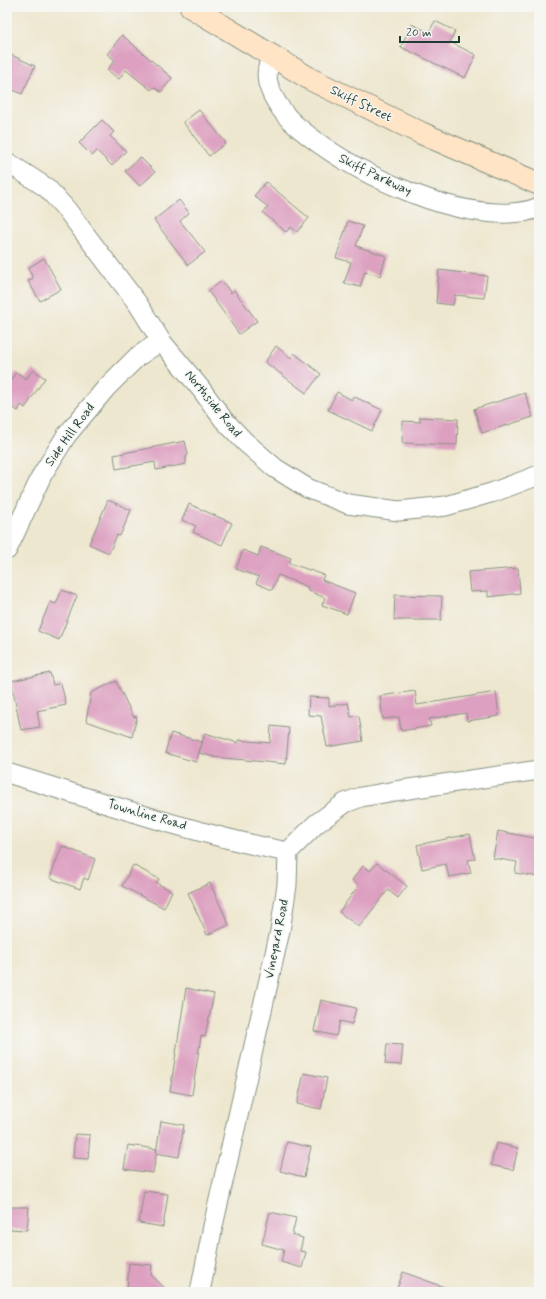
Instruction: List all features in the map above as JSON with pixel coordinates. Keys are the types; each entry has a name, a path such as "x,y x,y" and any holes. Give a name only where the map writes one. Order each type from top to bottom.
{"main road":[{"name":"Skiff Street","path":"191,7 312,80 406,126 539,184"}],"street":[{"name":"Skiff Parkway","path":"271,56 267,70 268,84 278,105 297,127 332,153 417,196 452,207 495,213 530,212 539,207"},
{"name":"Northside Road","path":"7,162 47,188 67,210 138,304 161,341 202,389 223,419 245,442 275,468 307,488 348,504 399,511 446,506 494,492 539,474"},
{"name":"Side Hill Road","path":"7,550 42,475 66,436 116,377 137,357 161,341"},
{"path":"288,852 322,819 345,804 361,797 539,770"},
{"name":"Townline Road","path":"7,773 247,844 288,852"},
{"name":"Vineyard Road","path":"200,1292 213,1226 280,931 287,884 288,852"}],"building":[{"path":"435,21 455,31 450,42 476,55 465,78 401,47 411,24 429,32"},
{"path":"122,35 172,78 161,92 154,87 151,90 126,70 119,79 107,70 115,60 107,54"},
{"path":"7,53 35,66 22,94 7,87"},
{"path":"199,110 226,143 209,156 183,122"},
{"path":"102,120 114,132 110,136 126,151 112,166 97,151 92,156 79,143"},
{"path":"140,157 155,172 140,186 125,171"},
{"path":"266,182 309,218 297,232 291,227 286,232 263,213 268,207 254,196"},
{"path":"179,200 189,213 180,221 205,252 188,265 154,220"},
{"path":"348,221 363,226 356,246 386,256 380,276 365,271 360,287 344,283 351,262 336,258"},
{"path":"44,258 61,289 40,301 28,281 33,278 28,268"},
{"path":"439,270 487,276 484,298 455,295 453,305 436,303"},
{"path":"222,281 231,293 234,290 257,321 239,334 208,291"},
{"path":"276,346 291,358 294,353 321,374 306,393 265,362"},
{"path":"33,370 45,378 25,408 21,405 18,411 7,404 7,386 16,372 26,379"},
{"path":"337,392 352,400 353,396 382,410 372,431 328,410"},
{"path":"525,393 533,417 482,433 474,409"},
{"path":"420,417 458,419 457,445 402,443 403,421 420,422"},
{"path":"185,441 188,454 186,457 186,464 156,470 155,462 116,469 114,455"},
{"path":"108,500 131,510 120,536 117,535 109,553 89,544"},
{"path":"189,504 232,523 222,545 193,532 196,526 182,520"},
{"path":"261,547 291,558 289,563 324,575 322,580 355,593 347,614 322,605 325,598 307,590 308,587 278,575 272,590 256,583 259,577 236,569 243,550 258,556"},
{"path":"518,568 520,593 488,597 488,591 470,592 468,572"},
{"path":"62,590 77,596 59,640 38,631 50,602 56,604"},
{"path":"395,595 442,596 441,620 394,620"},
{"path":"50,673 53,685 61,683 66,705 37,711 40,727 21,730 11,681"},
{"path":"116,681 133,716 137,717 132,737 86,721 91,693"},
{"path":"415,691 417,705 496,692 499,716 467,721 466,713 429,719 431,726 401,731 399,717 383,719 380,696"},
{"path":"309,697 329,698 329,706 348,703 351,717 359,716 363,741 327,747 321,716 308,715"},
{"path":"271,726 289,728 286,764 214,757 199,753 205,733 238,743 238,740 270,743"},
{"path":"171,733 202,742 196,762 165,753"},
{"path":"498,831 539,839 539,877 515,873 517,862 493,858"},
{"path":"470,834 475,859 468,860 471,873 449,877 446,864 422,869 417,845"},
{"path":"62,846 95,859 88,880 84,878 80,889 50,878"},
{"path":"377,863 407,886 398,898 388,890 359,927 339,912 359,885 352,880 363,866 370,871"},
{"path":"133,865 159,879 156,883 172,891 164,908 122,886"},
{"path":"210,883 229,925 207,935 188,893"},
{"path":"186,988 214,994 205,1037 201,1036 192,1095 170,1091"},
{"path":"321,1000 356,1008 352,1024 340,1021 336,1036 314,1031"},
{"path":"387,1044 403,1045 401,1065 385,1064"},
{"path":"304,1073 327,1078 321,1109 297,1104"},
{"path":"161,1121 184,1125 179,1157 156,1153"},
{"path":"75,1134 90,1135 88,1159 73,1158"},
{"path":"287,1142 311,1147 304,1177 280,1171"},
{"path":"496,1143 518,1148 513,1170 491,1165"},
{"path":"128,1145 157,1149 153,1173 124,1169"},
{"path":"144,1191 168,1194 163,1227 139,1223"},
{"path":"7,1207 29,1207 27,1230 7,1229"},
{"path":"270,1212 296,1218 292,1235 303,1238 300,1251 306,1252 302,1268 281,1262 284,1250 262,1244"},
{"path":"129,1263 152,1265 151,1275 166,1289 150,1289 150,1292 127,1292"},
{"path":"403,1272 452,1290 451,1292 396,1292"}]}
